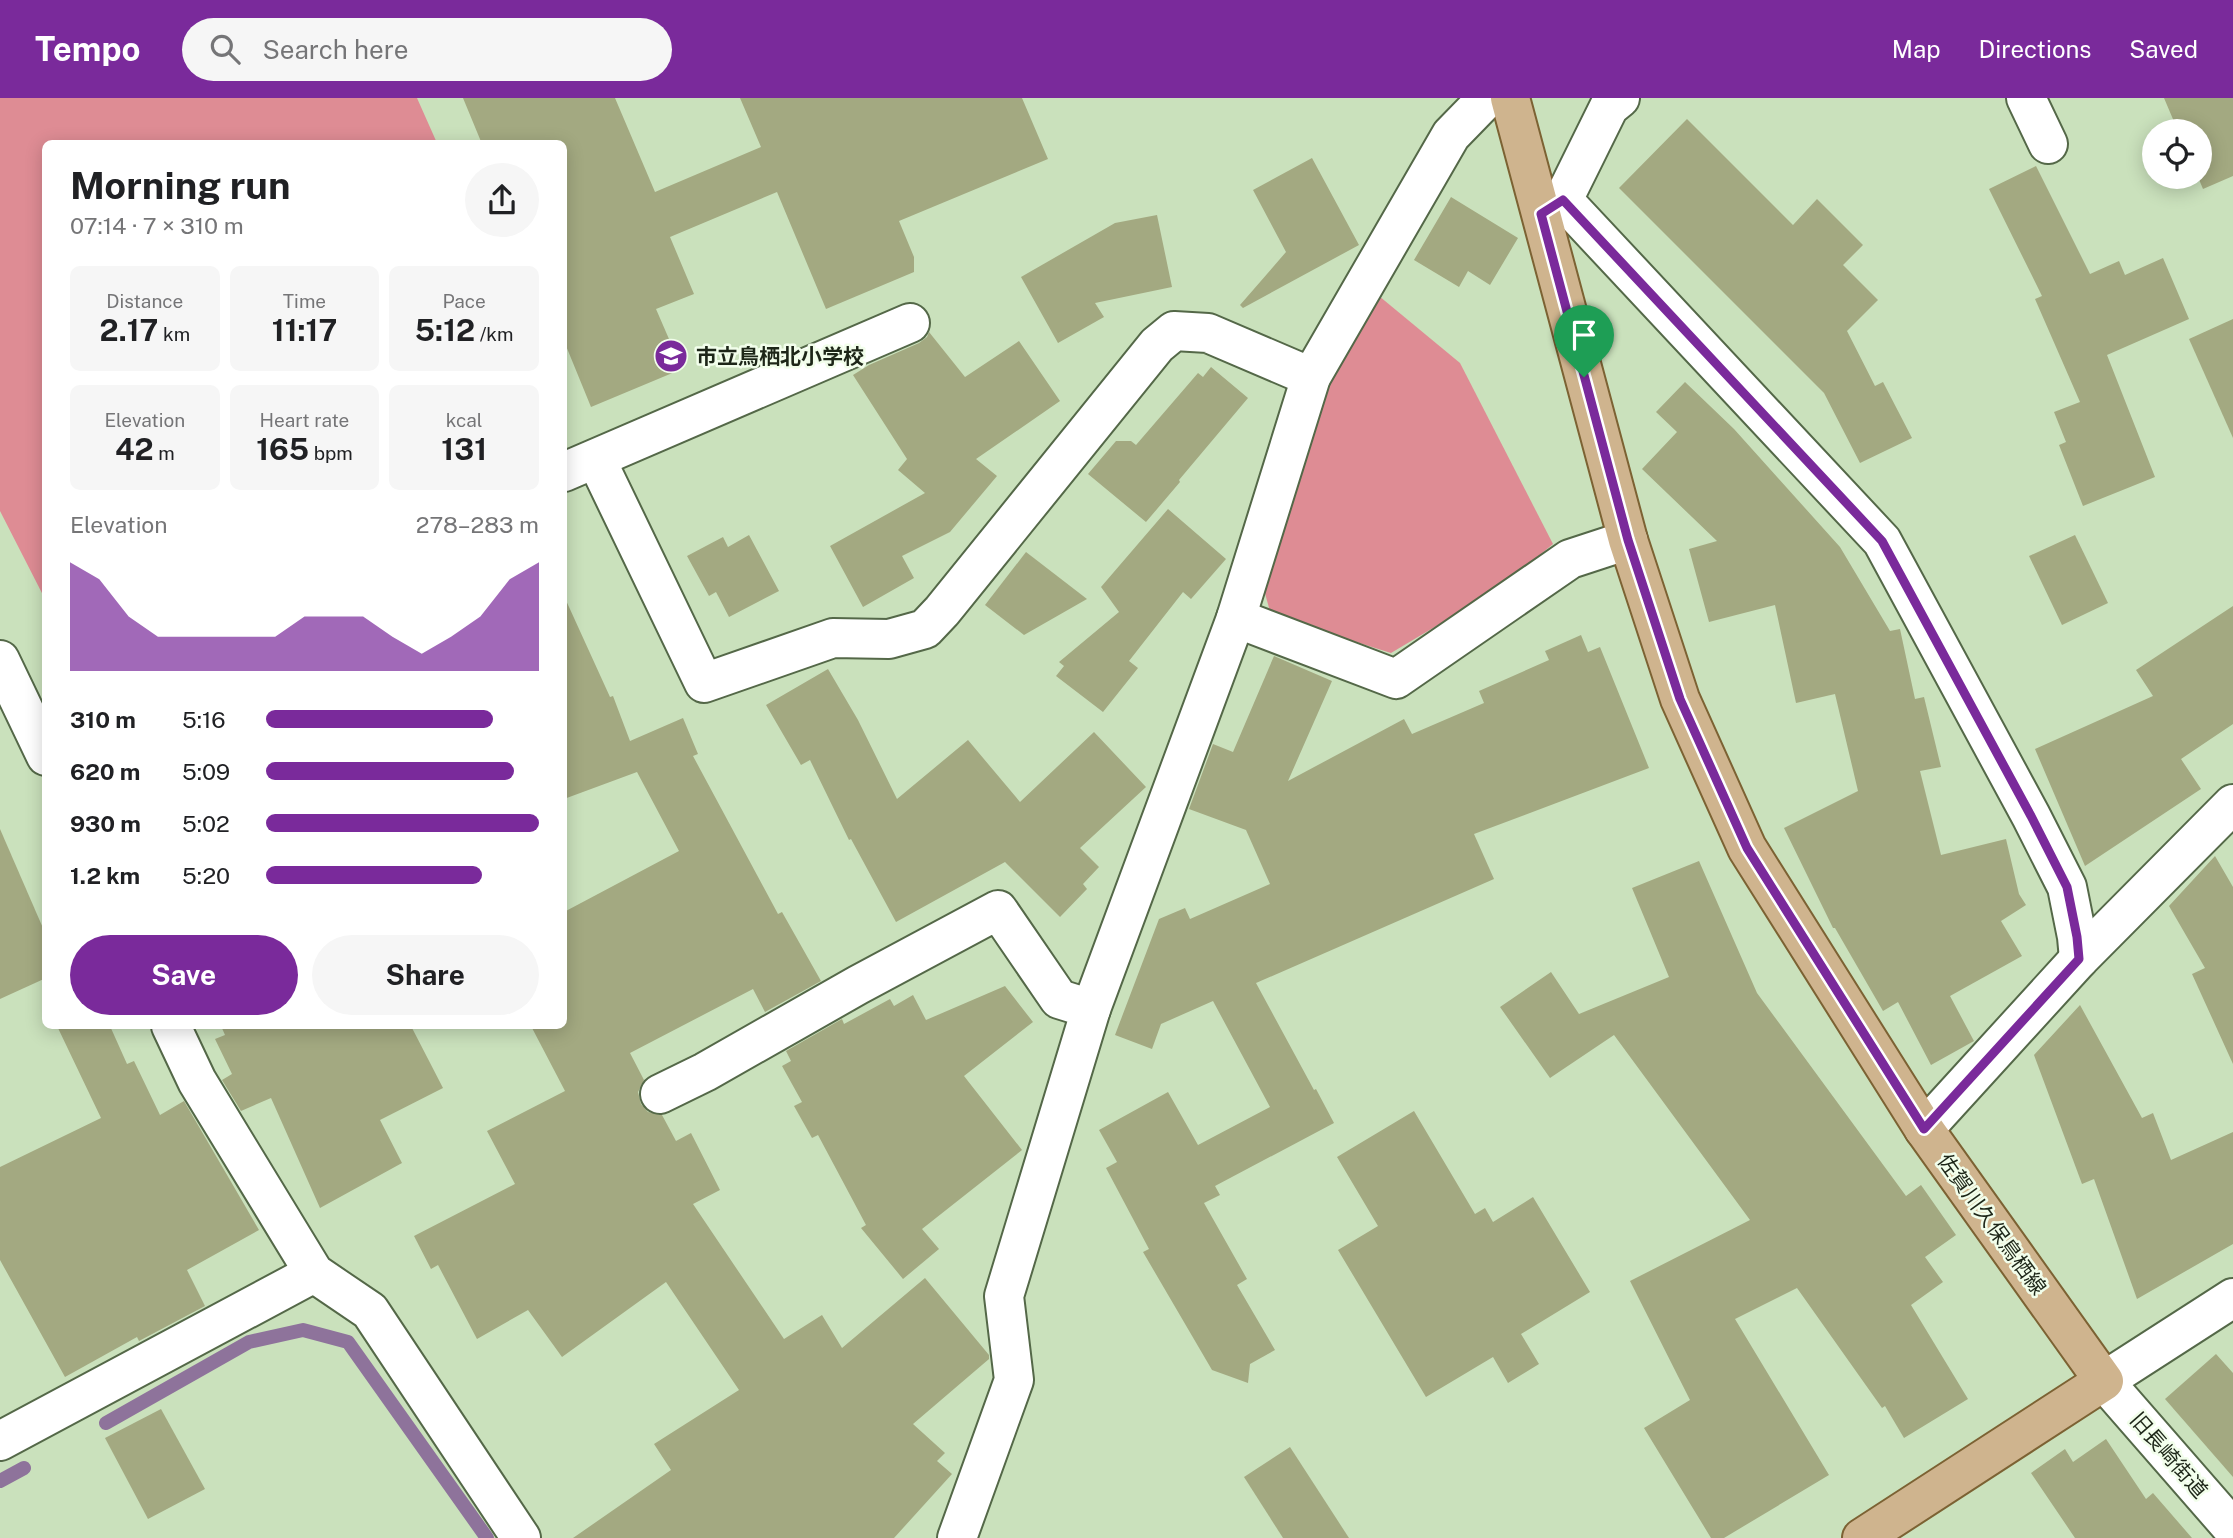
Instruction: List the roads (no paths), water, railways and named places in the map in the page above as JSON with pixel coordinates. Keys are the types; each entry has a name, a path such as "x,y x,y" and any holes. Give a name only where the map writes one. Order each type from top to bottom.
{"main road":[{"name":"佐賀川久保鳥栖線","path":"1510,98 1552,207 1628,540 1680,699 1747,848 1924,1129 2104,1381"},
{"path":"1862,1538 2104,1381"}],"street":[{"path":"957,1538 1014,1380 1004,1296 1091,1009 1236,618 1311,377 1451,135 1487,98"},
{"path":"1620,98 1609,107 1552,207 1882,541 2067,887 2079,959"},
{"path":"2026,98 2048,144"},
{"path":"910,323 580,465 704,683 833,638 888,639 925,629 1157,345 1174,331 1208,332 1311,377"},
{"path":"1236,618 1396,679 1570,559 1628,540"},
{"path":"0,660 32,689 42,737"},
{"path":"1924,1129 2079,959 2233,804"},
{"path":"660,1094 705,1072 858,985 998,910 1059,999 1091,1009"},
{"path":"172,1029 197,1082 314,1273 370,1311 521,1538"},
{"path":"0,1441 314,1273"},
{"path":"2104,1381 2223,1312"},
{"name":"旧長崎街道","path":"2104,1381 2233,1529"}],"waterway":[{"path":"106,1423 249,1342 303,1330 348,1342 487,1538"},
{"path":"0,1481 24,1468"}],"place":[{"name":"市立鳥栖北小学校","path":"671,356"}]}
